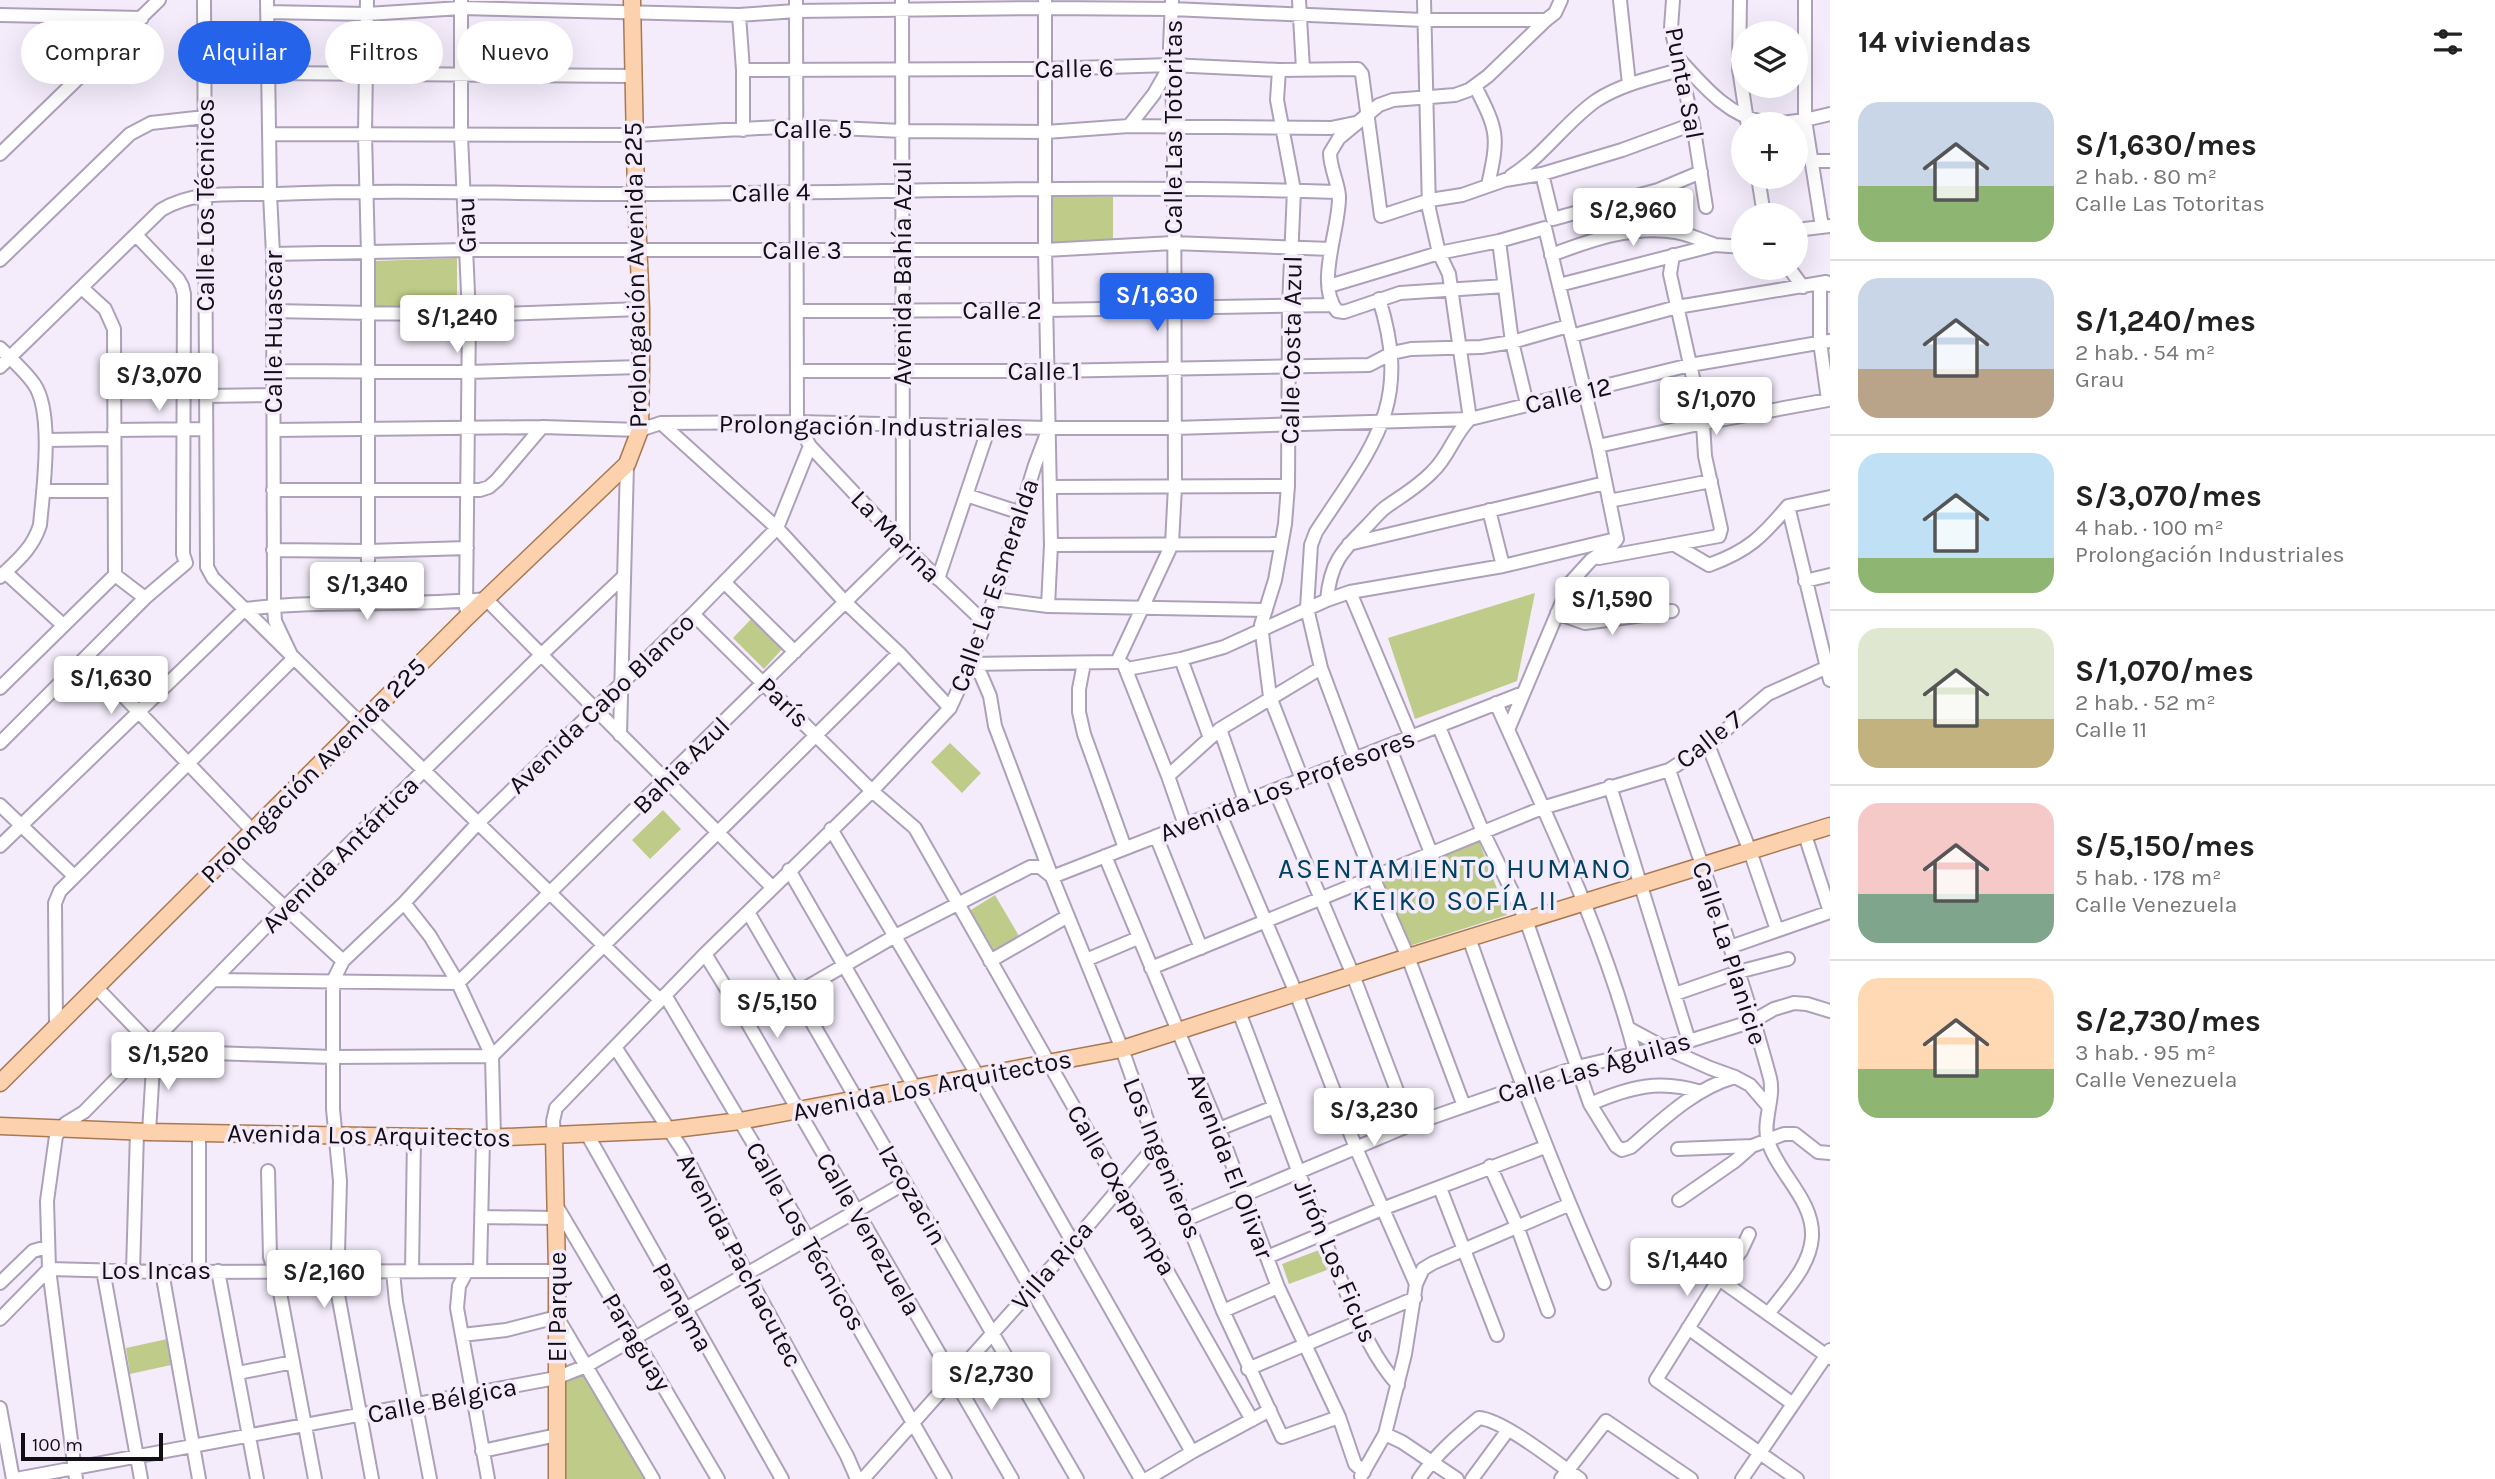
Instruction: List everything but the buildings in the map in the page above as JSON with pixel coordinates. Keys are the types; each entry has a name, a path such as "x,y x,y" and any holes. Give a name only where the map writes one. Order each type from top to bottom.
{"main road":[{"name":"Prolongación Avenida 225","path":"0,1083 466,618 627,464 640,430 641,367 632,7"},
{"name":"Avenida Los Arquitectos","path":"0,1126 143,1132 489,1138 667,1130 740,1121 1122,1049 1830,826"},
{"name":"El Parque","path":"554,1136 557,1479"}],"street":[{"path":"0,154 159,0"},
{"name":"Calle Los Técnicos","path":"204,0 204,21"},
{"path":"367,0 367,21"},
{"path":"1299,0 1303,69"},
{"path":"1327,600 1329,579 1335,561 1383,509 1416,488 1436,468 1460,428 1470,419 1449,274 1439,253 1429,209 1424,0"},
{"path":"1331,305 1331,248 1338,192 1329,153 1339,138 1379,105 1393,100 1455,96 1475,86 1555,13 1561,0"},
{"path":"1620,0 1629,84"},
{"name":"Punta Sal","path":"1673,0 1671,28 1693,124 1706,207"},
{"path":"1740,0 1739,69 1746,112"},
{"path":"1805,0 1805,112"},
{"path":"267,6 367,14 461,4 632,7 739,15 796,6 1172,5 1423,20 1546,20"},
{"name":"Calle La Esmeralda","path":"554,1136 556,1108 705,954 873,790 950,708 970,664 994,599 1049,428 1045,250 1045,4"},
{"name":"Avenida Bahía Azul","path":"902,5 903,545"},
{"name":"Calle Las Totoritas","path":"1122,666 1141,607 1172,544 1175,486 1174,127 1170,65 1172,5"},
{"path":"796,6 797,422 810,446"},
{"path":"0,15 142,18"},
{"path":"739,15 743,130"},
{"path":"1505,180 1533,161 1595,101 1678,64 1736,112"},
{"path":"1129,126 1154,94 1170,65"},
{"name":"Calle 6","path":"743,70 1045,69 1170,65 1279,70 1358,69 1362,74 1368,113"},
{"name":"Calle Costa Azul","path":"1279,70 1277,100 1280,127 1294,190 1289,307 1288,486 1275,580 1261,625 1264,629 1269,697 1302,779"},
{"path":"573,76 633,76"},
{"name":"Calle Los Técnicos","path":"205,84 205,429 207,567 212,578 293,659 424,771 603,946 662,998 740,1121 945,1479"},
{"name":"Calle Huascar","path":"270,84 274,606 275,621 293,659"},
{"path":"365,84 368,605"},
{"name":"Grau","path":"461,84 469,315 466,618"},
{"path":"1475,86 1497,138 1488,185"},
{"path":"1368,113 1381,216 1430,200 1461,195 1505,180 1542,174 1622,150 1693,124"},
{"path":"1808,119 1830,114"},
{"path":"0,260 130,134 151,123 205,117"},
{"name":"Calle 5","path":"271,134 635,135 797,126 902,131 1046,132 1129,126 1331,128 1355,123"},
{"path":"1808,138 1826,227 1808,229"},
{"path":"1812,161 1830,161"},
{"path":"1329,286 1439,253 1499,240 1658,190 1701,172"},
{"path":"1542,174 1551,255 1598,446 1617,539"},
{"name":"Calle 4","path":"0,368 162,210 176,201 204,195 365,190 636,194 1045,190 1338,192"},
{"path":"1551,255 1616,233 1645,230 1676,232 1715,245 1731,246"},
{"path":"136,235 182,286 183,554 186,563 193,568 207,567"},
{"path":"1499,240 1512,342 1527,404"},
{"name":"Calle 3","path":"273,254 467,250 1045,250 1173,243 1331,248"},
{"path":"1559,285 1715,245"},
{"path":"1591,560 1718,536 1721,529 1705,456 1703,422 1670,274 1672,255"},
{"path":"1798,280 1803,287"},
{"path":"1598,446 1703,422 1828,400 1825,341 1827,283"},
{"name":"Calle 1","path":"798,371 1049,371 1369,365 1411,349 1480,347 1512,342 1677,307 1827,283"},
{"name":"Calle 2","path":"798,311 1331,305 1337,311 1344,312 1400,293 1505,286"},
{"path":"0,688 115,575 114,329 105,309 82,288"},
{"path":"1355,759 1321,667 1307,608 1311,545 1316,532 1372,448 1392,387 1392,354 1379,299"},
{"path":"273,311 469,315 641,309"},
{"name":"Calle 12","path":"1470,419 1690,365 1825,341"},
{"path":"0,348 34,384 39,393 46,440 40,525 36,538 31,547 3,575 63,625"},
{"path":"273,371 468,372 641,367"},
{"path":"206,396 273,395"},
{"name":"Prolongación Industriales","path":"274,430 640,430 661,423 797,422 1174,428 1470,419"},
{"path":"661,423 777,528 844,601 899,653 950,708"},
{"path":"938,579 989,427"},
{"path":"273,490 480,490 489,487 541,428"},
{"path":"1048,606 1051,545 1049,428"},
{"path":"46,440 205,429"},
{"name":"Avenida Cabo Blanco","path":"333,981 343,961 404,903 478,823 693,614 777,528 810,446"},
{"name":"La Marina","path":"810,446 903,545 985,623"},
{"path":"620,735 627,464"},
{"path":"1609,501 1711,481"},
{"path":"1349,544 1605,483"},
{"path":"1050,487 1288,486"},
{"path":"43,491 114,491"},
{"path":"966,495 1021,513"},
{"path":"1675,545 1709,565 1752,545 1788,506 1830,497"},
{"path":"1788,506 1829,672"},
{"path":"1489,510 1503,566"},
{"path":"1508,730 1570,583 1591,560 1617,539"},
{"path":"970,664 1084,663 1122,666 1181,659 1224,647 1307,608 1350,592 1503,566 1617,539"},
{"path":"1051,545 1281,544"},
{"name":"Bahia Azul","path":"458,983 903,545"},
{"path":"273,550 467,548"},
{"path":"0,743 145,598 186,563"},
{"path":"115,575 145,598"},
{"path":"1805,581 1830,575"},
{"name":"Avenida Antártica","path":"59,1129 84,1112 152,1047 285,908 622,578"},
{"path":"724,582 795,652"},
{"path":"1350,592 1412,737"},
{"path":"0,846 245,609 486,599 772,887"},
{"path":"994,599 1048,606 1266,610"},
{"path":"1556,613 1585,623 1672,611"},
{"name":"París","path":"693,614 873,790"},
{"path":"96,987 152,1047 332,1057 492,1056 899,653"},
{"path":"87,658 252,830"},
{"path":"56,1026 55,903 60,891 73,875 293,659"},
{"path":"1181,659 1210,738"},
{"path":"1084,663 1079,689 1079,712 1084,734 1125,848"},
{"name":"Los Ingenieros","path":"970,664 981,675 990,696 995,726 1052,877 1122,1049 1156,1144 1248,1369 1282,1437 1339,1417"},
{"path":"1122,666 1168,776 1185,825"},
{"path":"1168,776 1220,729 1321,667"},
{"name":"Calle 7","path":"1151,968 1542,808 1669,770 1708,745 1768,694 1829,672"},
{"name":"Avenida Los Profesores","path":"1052,877 1523,693"},
{"path":"1496,703 1584,902 1635,1054"},
{"path":"1439,727 1483,832 1526,920 1590,1104 1616,1146 1622,1150 1631,1147 1701,1092 1718,1082 1735,1077"},
{"path":"1220,729 1245,802"},
{"path":"1708,745 1751,851 1777,930"},
{"path":"1389,746 1431,853"},
{"path":"1330,769 1408,957 1464,1106"},
{"name":"Calle La Planicie","path":"1669,770 1730,947 1771,1084 1768,1139"},
{"path":"1610,786 1689,1041"},
{"name":"Calle Oxapampa","path":"873,790 915,828 1252,1420"},
{"path":"1275,790 1353,975 1410,1125"},
{"path":"0,805 73,875"},
{"path":"1219,812 1296,993 1356,1148 1416,1283"},
{"path":"831,829 978,1076 1192,1452"},
{"path":"1730,947 1830,912 1805,835"},
{"path":"1156,836 1201,948"},
{"path":"228,855 343,961"},
{"name":"Avenida El Olivar","path":"1105,856 1219,1129 1278,1287 1339,1417 1361,1475"},
{"path":"747,1022 895,936 1030,867 1040,867 1052,877"},
{"path":"1816,867 1830,873"},
{"path":"789,870 1141,1479"},
{"path":"404,903 430,936 458,983 492,1056 489,1138 481,1217 473,1271 457,1298 488,1479"},
{"name":"Izcozacin","path":"748,912 1077,1479"},
{"path":"990,961 1068,916"},
{"path":"1086,960 1138,938"},
{"path":"1469,938 1545,1147 1604,1283"},
{"name":"Calle Venezuela","path":"705,954 1012,1479"},
{"path":"1675,994 1738,972 1788,959"},
{"path":"214,980 458,983"},
{"path":"333,981 334,1135 340,1181 337,1289 372,1479"},
{"name":"Calle Las Águilas","path":"1187,1219 1410,1125 1521,1085 1577,1067 1689,1041 1753,1021 1794,1003 1830,1011"},
{"name":"Jirón Los Ficus","path":"1239,1012 1298,1173 1359,1323 1381,1366 1398,1385"},
{"path":"1628,1028 1665,1048 1750,1085 1769,1107"},
{"path":"133,1271 152,1047"},
{"name":"Avenida Pachacutec","path":"615,1047 682,1151 847,1456 856,1479"},
{"path":"1590,1104 1626,1089 1646,1086 1681,1086 1701,1092"},
{"path":"1219,1129 1274,1107"},
{"path":"59,1129 51,1159 47,1247 75,1473"},
{"path":"199,1271 200,1133"},
{"name":"Panama","path":"587,1134 782,1479"},
{"path":"1679,1200 1752,1146 1784,1134 1795,1134 1818,1152 1830,1153"},
{"path":"412,1271 414,1137"},
{"path":"1768,1139 1782,1170 1804,1203 1812,1235 1808,1256 1796,1278 1768,1314"},
{"name":"Villa Rica","path":"868,1477 1156,1144"},
{"path":"1678,1149 1752,1146"},
{"path":"1267,1258 1382,1209 1545,1147"},
{"path":"1490,1166 1517,1226 1548,1311"},
{"path":"268,1171 270,1258 275,1271 314,1479"},
{"name":"Calle Bélgica","path":"15,1479 75,1473 137,1456 556,1378 586,1366 905,1183"},
{"path":"1440,1188 1497,1335"},
{"path":"1361,1475 1385,1434 1398,1385 1416,1283 1423,1269 1463,1249 1568,1205"},
{"path":"481,1217 556,1212"},
{"name":"Paraguay","path":"556,1212 635,1338 718,1479"},
{"path":"1749,1234 1741,1251 1718,1279 1656,1380 1797,1479"},
{"path":"0,1283 33,1251 47,1247"},
{"path":"0,1319 49,1269"},
{"name":"Los Incas","path":"49,1269 162,1272 557,1271"},
{"path":"103,1270 141,1479"},
{"path":"218,1271 257,1479"},
{"path":"162,1272 200,1479"},
{"path":"393,1272 396,1302 430,1479"},
{"path":"1718,1279 1829,1355 1742,1479"},
{"path":"1223,1311 1278,1287"},
{"path":"1248,1369 1415,1298"},
{"path":"462,1335 506,1330 557,1317 653,1479"},
{"path":"1688,1328 1794,1404"},
{"path":"238,1373 293,1362"},
{"path":"0,1408 15,1479"},
{"path":"1147,1479 1270,1410"},
{"path":"1419,1479 1451,1440 1479,1418 1508,1430 1564,1475 1580,1479"},
{"path":"1564,1475 1606,1421 1691,1479"},
{"path":"1472,1479 1508,1430"},
{"path":"1385,1434 1402,1442 1457,1479"},
{"path":"482,1451 557,1435"}],"green space":[{"path":"1053,196 1113,197 1113,245 1051,246"},
{"path":"457,258 457,306 376,308 375,261"},
{"path":"1535,593 1517,681 1415,719 1388,638"},
{"path":"753,617 784,647 764,669 733,638"},
{"path":"950,743 981,773 962,793 931,762"},
{"path":"663,810 681,829 650,859 632,840"},
{"path":"1479,841 1507,915 1409,946 1381,878"},
{"path":"995,895 1019,936 993,952 969,911"},
{"path":"1319,1250 1327,1270 1289,1284 1282,1264"},
{"path":"167,1339 171,1365 130,1374 126,1348"},
{"path":"586,1371 648,1479 564,1479 566,1380"}],"district":[{"name":"ASENTAMIENTO HUMANO KEIKO SOFÍA II","path":"1455,884"}]}
